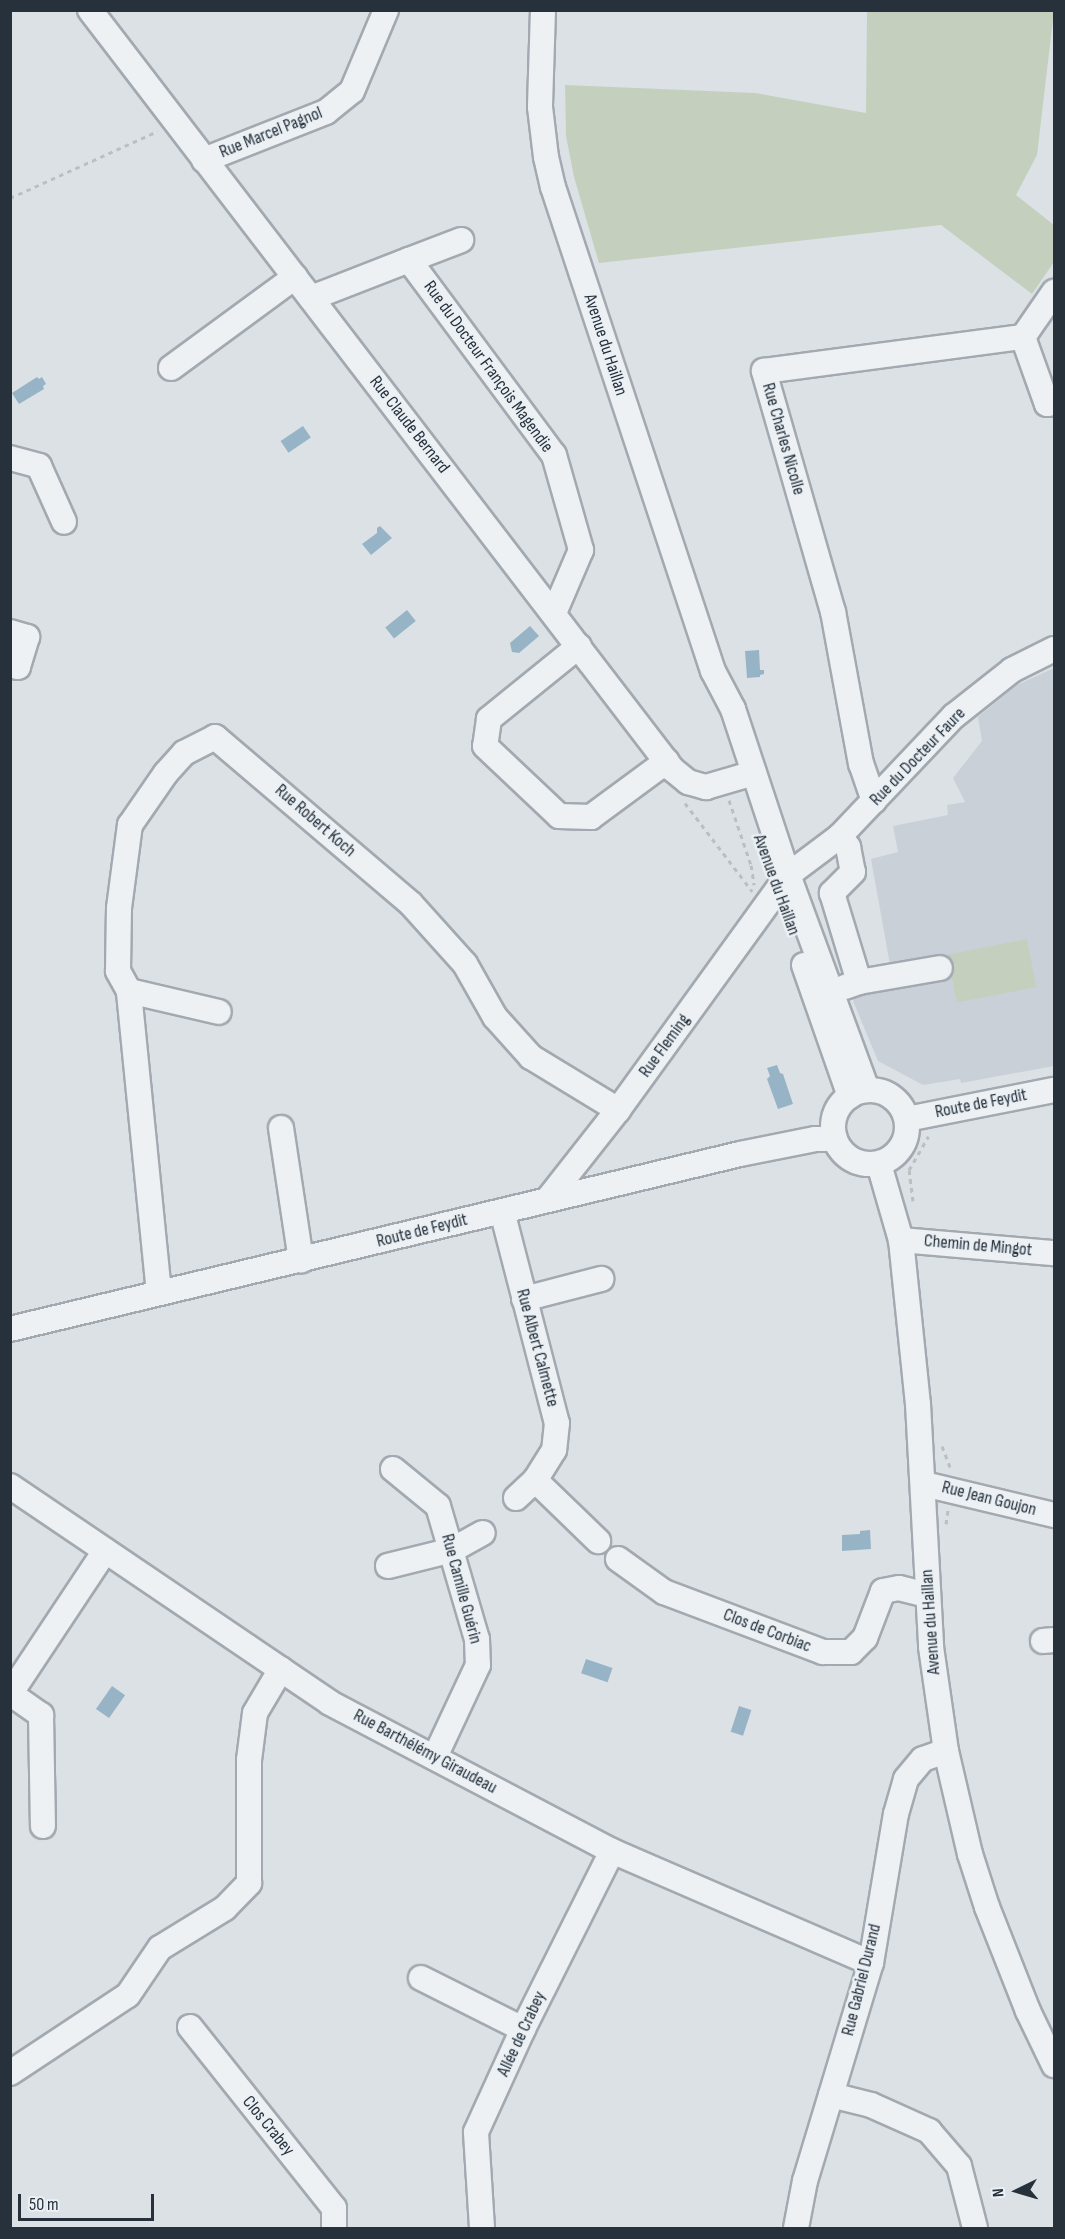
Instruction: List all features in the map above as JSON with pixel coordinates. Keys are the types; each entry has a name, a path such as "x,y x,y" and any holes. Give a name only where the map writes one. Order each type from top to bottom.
{"street":[{"name":"Rue Claude Bernard","path":"90,10 672,769 688,782 706,787 739,778"},
{"name":"Rue Marcel Pagnol","path":"204,160 326,112 352,91 386,10"},
{"name":"Avenue du Haillan","path":"543,10 540,107 546,157 553,187 713,671 733,709 739,778 831,991 858,1093"},
{"name":"Rue du Docteur François Magendie","path":"311,298 461,240"},
{"name":"Rue du Docteur François Magendie","path":"409,260 554,455 581,550 554,613"},
{"path":"171,368 295,277"},
{"path":"1054,291 1023,338 1047,404 1054,403"},
{"name":"Rue Charles Nicolle","path":"874,801 861,764 833,612 764,371 1023,338"},
{"path":"10,458 39,466 64,522"},
{"path":"10,632 27,637 18,667 10,665"},
{"path":"579,646 489,719 485,746 560,816 591,817 667,760"},
{"name":"Rue du Docteur Faure","path":"782,882 840,836 954,716 1012,670 1054,649"},
{"name":"Rue Robert Koch","path":"159,1293 129,991 118,971 119,908 130,825 166,773 184,753 215,737 411,904 465,964 495,1017 531,1057 618,1110"},
{"path":"840,836 848,847 853,872 832,893 859,982"},
{"name":"Avenue du Haillan","path":"782,882 858,1093"},
{"name":"Rue Fleming","path":"548,1199 618,1110 765,910 782,882"},
{"path":"831,991 859,982 940,968"},
{"path":"129,991 219,1012"},
{"name":"Route de Feydit","path":"907,1119 1054,1090"},
{"path":"880,1091 892,1097 902,1106 907,1119 907,1133 902,1147 893,1157 879,1164 850,1163 834,1139 833,1123 838,1107 858,1093 880,1091"},
{"path":"281,1128 301,1260"},
{"name":"Route de Feydit","path":"10,1329 740,1154 814,1139 834,1139"},
{"name":"Avenue du Haillan","path":"879,1164 901,1240 918,1404 934,1670 946,1750 970,1854 987,1908 1024,2001 1054,2065"},
{"name":"Rue Albert Calmette","path":"502,1211 557,1423 554,1450 535,1480 516,1498"},
{"name":"Chemin de Mingot","path":"901,1240 1054,1253"},
{"path":"524,1299 601,1279"},
{"name":"Rue Camille Guérin","path":"393,1469 438,1506 477,1639 478,1665 435,1757"},
{"path":"535,1480 598,1541"},
{"name":"Rue Jean Goujon","path":"924,1484 1054,1515"},
{"name":"Rue Barthélémy Giraudeau","path":"10,1486 330,1703 612,1851 871,1963"},
{"path":"388,1566 452,1550 483,1533"},
{"path":"43,1826 41,1715 11,1694 105,1551"},
{"name":"Clos de Corbiac","path":"618,1559 664,1592 823,1652 851,1652 865,1638 883,1591 899,1588 928,1595"},
{"path":"10,2073 128,1995 160,1948 225,1908 249,1883 249,1760 255,1713 281,1669"},
{"name":"Rue Gabriel Durand","path":"796,2229 805,2181 871,1963 896,1814 906,1779 923,1759 946,1750"},
{"name":"Allée de Crabey","path":"482,2229 476,2132 523,2029 612,1851"},
{"path":"421,1978 523,2029"},
{"name":"Clos Crabey","path":"190,2027 334,2208 334,2229"},
{"path":"831,2095 871,2105 930,2130 959,2166 975,2229"}],"path":[{"path":"10,198 176,123"},
{"path":"679,795 756,896 739,778"},
{"path":"944,1530 951,1490"}],"shaded area":[{"path":"1054,668 1054,1066 961,1083 960,1079 923,1085 878,1061 853,1001 858,993 892,976 871,859 898,852 893,826 948,815 947,805 965,802 953,778 982,741 978,717 1017,685"}],"green space":[{"path":"867,11 1054,11 1037,155 1016,195 1054,225 1054,262 1032,294 941,225 599,263 574,177 566,136 565,85 755,93 866,113"},
{"path":"1027,939 1036,987 957,1003 947,954"}],"water":[{"path":"37,377 39,379 42,377 46,384 43,386 44,389 19,404 12,393"},
{"path":"303,426 311,438 288,453 281,441"},
{"path":"380,526 392,538 371,555 362,544 377,533 377,528"},
{"path":"407,610 416,621 394,639 385,628"},
{"path":"530,626 539,636 519,653 512,652 510,643"},
{"path":"759,650 760,670 764,670 764,674 760,677 747,678 745,651"},
{"path":"777,1065 780,1073 783,1074 793,1104 778,1109 767,1079 770,1076 767,1068"},
{"path":"870,1530 871,1549 842,1551 842,1535 860,1534 860,1531"},
{"path":"586,1659 612,1668 608,1682 581,1673"},
{"path":"112,1686 125,1695 109,1718 96,1709"},
{"path":"739,1706 751,1710 743,1736 731,1732"}]}
